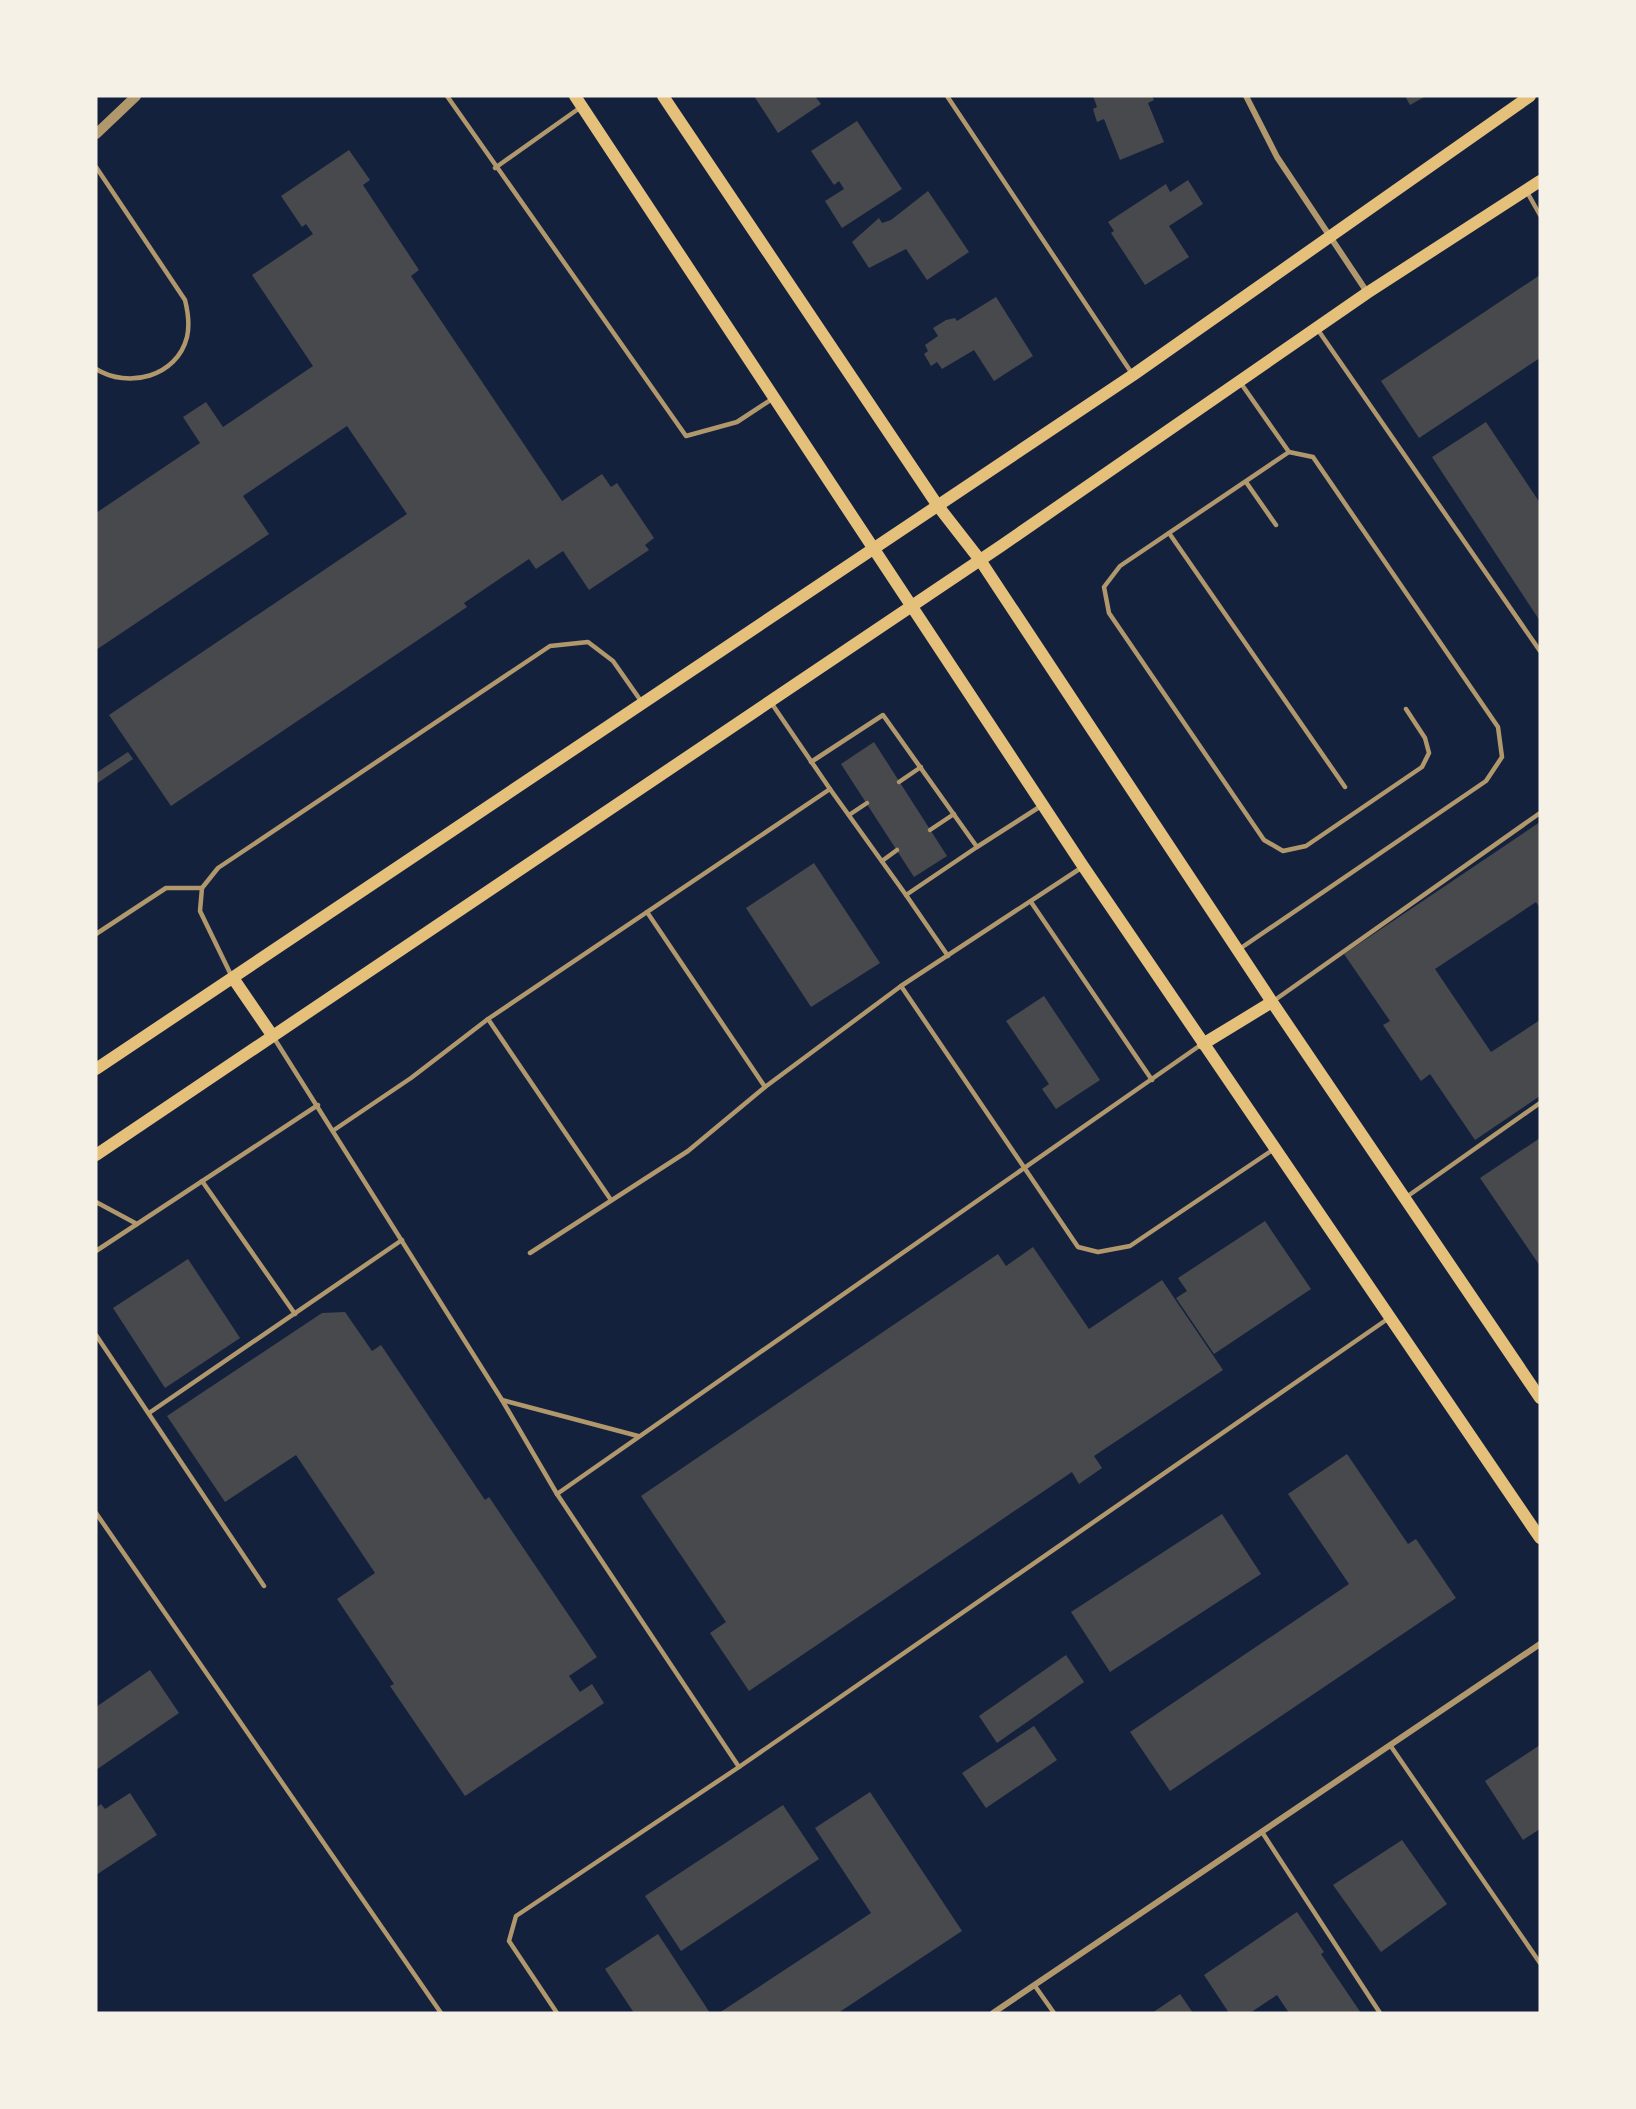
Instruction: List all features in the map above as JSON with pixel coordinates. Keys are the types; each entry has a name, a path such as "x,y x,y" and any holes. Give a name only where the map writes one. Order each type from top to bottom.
{"main road":[{"path":"663,96 938,506 980,560 1272,1002 1538,1390"},
{"path":"96,1069 1133,375 1530,96"},
{"path":"579,101 875,548 910,607 1083,866 1540,1538"},
{"path":"96,1155 980,560 1367,293 1540,181"},
{"path":"233,978 272,1035"},
{"path":"1203,1044 1272,1002"}],"street":[{"path":"96,134 136,96"},
{"path":"1246,96 1276,157 1367,293"},
{"path":"993,2013 1540,1644"}],"lane":[{"path":"447,96 495,168 686,436 737,422 775,397"},
{"path":"947,96 1133,375"},
{"path":"495,168 579,101"},
{"path":"96,167 185,300 189,319 186,339 177,356 162,370 145,378 125,380 106,375 96,369"},
{"path":"1526,190 1540,215"},
{"path":"1317,328 1540,651"},
{"path":"1238,951 1486,781 1502,757 1498,727 1312,458 1289,453 1240,381"},
{"path":"1289,453 1120,566 1104,587 1109,613 1264,840 1283,851 1306,846 1422,767 1429,753 1425,738 1406,709"},
{"path":"1246,482 1276,525"},
{"path":"1169,533 1345,787"},
{"path":"233,978 200,911 202,888 218,868 550,646 588,642 613,661 643,703"},
{"path":"770,701 948,956"},
{"path":"811,762 883,715 977,847"},
{"path":"899,782 921,767"},
{"path":"334,1130 411,1078 488,1019 830,789"},
{"path":"849,815 867,803"},
{"path":"906,895 1043,805"},
{"path":"1272,1002 1540,813"},
{"path":"930,830 954,814"},
{"path":"882,861 897,850"},
{"path":"530,1253 688,1151 765,1087 901,986 1083,866"},
{"path":"96,934 166,888 202,888"},
{"path":"1031,902 1152,1080"},
{"path":"647,912 765,1087"},
{"path":"901,986 1078,1246 1098,1252 1130,1246 1274,1149"},
{"path":"488,1019 611,1200"},
{"path":"272,1035 334,1130 557,1494 739,1767"},
{"path":"557,1494 1203,1044"},
{"path":"1405,1198 1540,1102"},
{"path":"96,1251 318,1105"},
{"path":"202,1181 295,1314"},
{"path":"96,1202 137,1224"},
{"path":"149,1413 402,1240"},
{"path":"556,2013 509,1941 516,1916 739,1767 1390,1318"},
{"path":"96,1335 264,1587"},
{"path":"502,1401 638,1436"},
{"path":"96,1513 441,2013"},
{"path":"1390,1745 1540,1963"},
{"path":"1262,1832 1380,2013"},
{"path":"1035,1986 1054,2013"}],"building":[{"path":"754,96 815,96 821,104 778,133"},
{"path":"1093,96 1152,96 1154,100 1148,103 1164,142 1120,160 1104,119 1097,122 1093,109 1097,107"},
{"path":"1405,96 1426,96 1410,105"},
{"path":"857,121 902,189 842,228 825,201 844,189 839,181 834,185 811,151"},
{"path":"349,150 370,180 363,185 419,270 411,276 562,501 602,474 611,487 617,483 654,538 645,545 649,550 589,590 563,551 536,569 529,559 464,603 467,607 171,806 109,715 407,514 347,426 243,496 269,534 96,650 96,513 200,443 183,417 206,402 223,427 313,366 252,275 313,234 306,224 302,227 281,196"},
{"path":"1188,180 1203,204 1169,226 1189,257 1145,285 1111,233 1114,231 1108,222 1166,184 1170,192"},
{"path":"928,191 969,252 927,280 906,249 869,268 852,242 879,218 882,223 891,220"},
{"path":"1540,275 1540,358 1419,438 1381,381"},
{"path":"996,297 1033,356 994,381 974,350 942,369 937,362 931,366 924,354 928,351 925,345 938,336 933,328 946,320 955,318 957,321"},
{"path":"1486,422 1540,503 1540,621 1432,457"},
{"path":"874,742 947,856 914,877 841,764"},
{"path":"128,752 133,759 96,784 96,773"},
{"path":"1540,822 1540,908 1536,902 1435,969 1491,1052 1540,1020 1540,1096 1475,1140 1430,1074 1421,1081 1383,1025 1390,1021 1344,954"},
{"path":"814,863 880,963 811,1007 746,908"},
{"path":"1044,996 1100,1080 1056,1109 1042,1089 1049,1084 1006,1021"},
{"path":"1540,1138 1540,1266 1480,1178"},
{"path":"1265,1221 1311,1289 1214,1354 1176,1298 1187,1291 1178,1278"},
{"path":"1033,1247 1089,1329 1162,1280 1223,1370 1094,1456 1102,1468 1079,1484 1072,1472 749,1691 710,1633 726,1622 641,1496 998,1254 1006,1266"},
{"path":"188,1259 240,1338 165,1388 113,1308"},
{"path":"345,1312 372,1351 381,1345 485,1500 489,1497 597,1657 569,1676 580,1692 592,1684 604,1703 465,1796 390,1686 394,1684 337,1599 375,1573 296,1455 225,1502 167,1416 322,1313"},
{"path":"1347,1454 1408,1544 1416,1539 1456,1598 1170,1791 1130,1732 1349,1584 1288,1494"},
{"path":"1222,1514 1261,1574 1110,1672 1071,1612"},
{"path":"1066,1655 1084,1682 997,1743 979,1716"},
{"path":"150,1670 179,1713 96,1770 96,1707"},
{"path":"1034,1726 1057,1760 986,1808 962,1773"},
{"path":"1540,1745 1540,1829 1523,1840 1485,1781"},
{"path":"870,1792 962,1931 838,2013 719,2013 871,1913 815,1828"},
{"path":"130,1793 157,1835 96,1875 96,1808 101,1804 105,1809"},
{"path":"783,1805 819,1859 681,1951 645,1896"},
{"path":"1402,1840 1447,1904 1381,1952 1333,1885"},
{"path":"1297,1912 1324,1952 1321,1954 1361,2013 1289,2013 1277,1995 1250,2013 1229,2013 1204,1975"},
{"path":"658,1934 710,2013 634,2013 605,1969"},
{"path":"1180,1994 1193,2013 1152,2013"}]}
